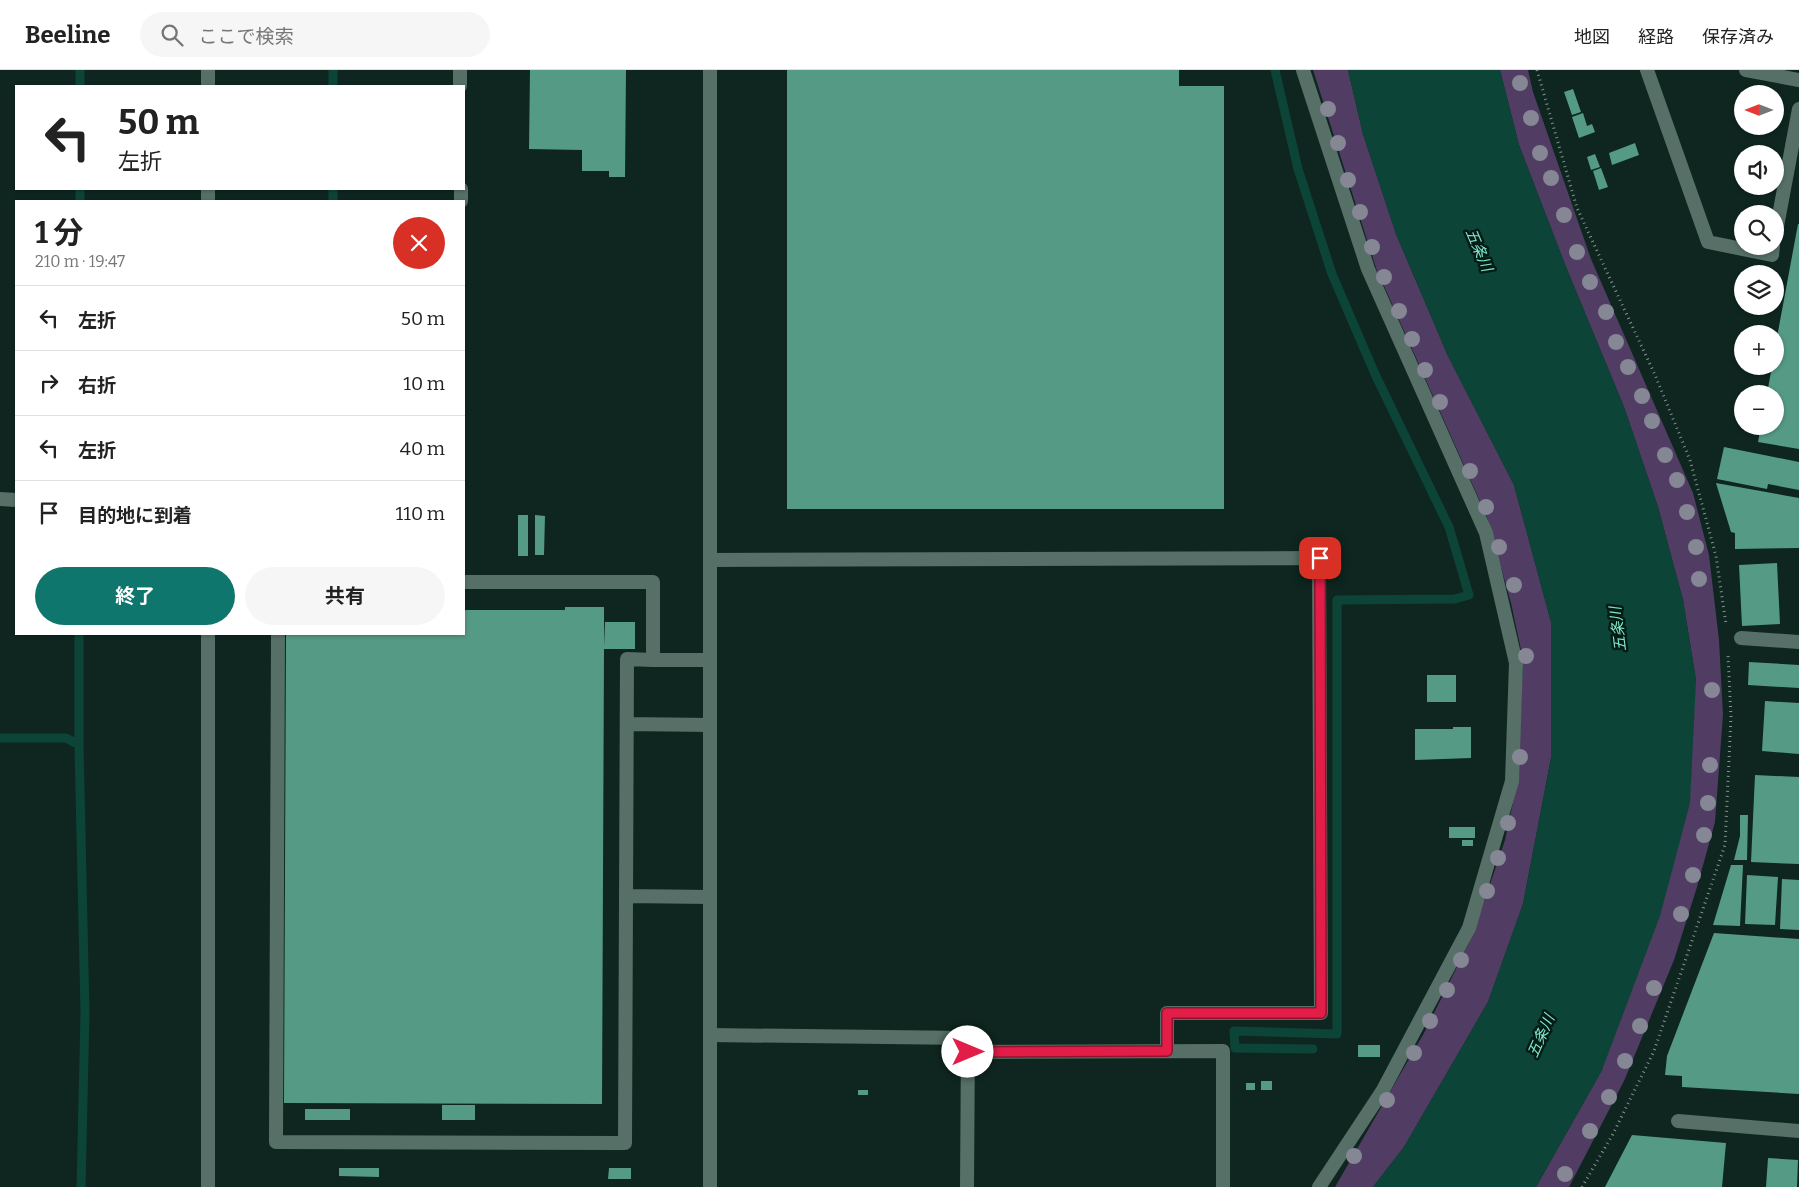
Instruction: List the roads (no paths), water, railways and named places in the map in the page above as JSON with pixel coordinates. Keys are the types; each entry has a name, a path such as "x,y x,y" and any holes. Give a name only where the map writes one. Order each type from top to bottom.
{"street":[{"path":"208,70 208,85"},
{"path":"460,70 460,85"},
{"path":"710,70 710,1187"},
{"path":"1303,70 1368,269 1486,533 1516,662 1512,781 1469,928 1383,1090 1319,1187"},
{"path":"1646,70 1708,242 1734,247"},
{"path":"1746,70 1799,80"},
{"path":"1781,205 1799,109"},
{"path":"0,500 15,500"},
{"path":"710,560 1320,558 1321,1013 1167,1013 1167,1051"},
{"path":"465,582 653,582 653,660"},
{"path":"208,635 208,1187"},
{"path":"278,635 276,1142 625,1144 627,659 710,660"},
{"path":"1741,638 1799,642"},
{"path":"627,724 710,725"},
{"path":"626,896 710,896"},
{"path":"710,1035 968,1038 967,1187"},
{"path":"968,1052 1223,1051 1223,1187"},
{"path":"1678,1121 1799,1131"}],"water":[{"name":"五条川","path":"1348,70 1500,70 1519,145 1566,267 1624,407 1658,507 1683,600 1696,680 1690,803 1660,916 1602,1070 1536,1187 1373,1187 1404,1147 1488,1002 1523,904 1551,758 1551,622 1514,485 1448,356 1396,234 1363,134"}],"waterway":[{"path":"80,70 80,85"},
{"path":"333,70 333,85"},
{"path":"1275,70 1298,169 1332,274 1375,374 1449,527 1469,595 1455,599 1337,600 1337,1034 1234,1031 1235,1048 1313,1049"},
{"path":"80,190 80,200"},
{"path":"333,190 333,200"},
{"path":"79,635 79,745"},
{"path":"0,738 66,738 79,745 85,1013 81,1187"}]}
